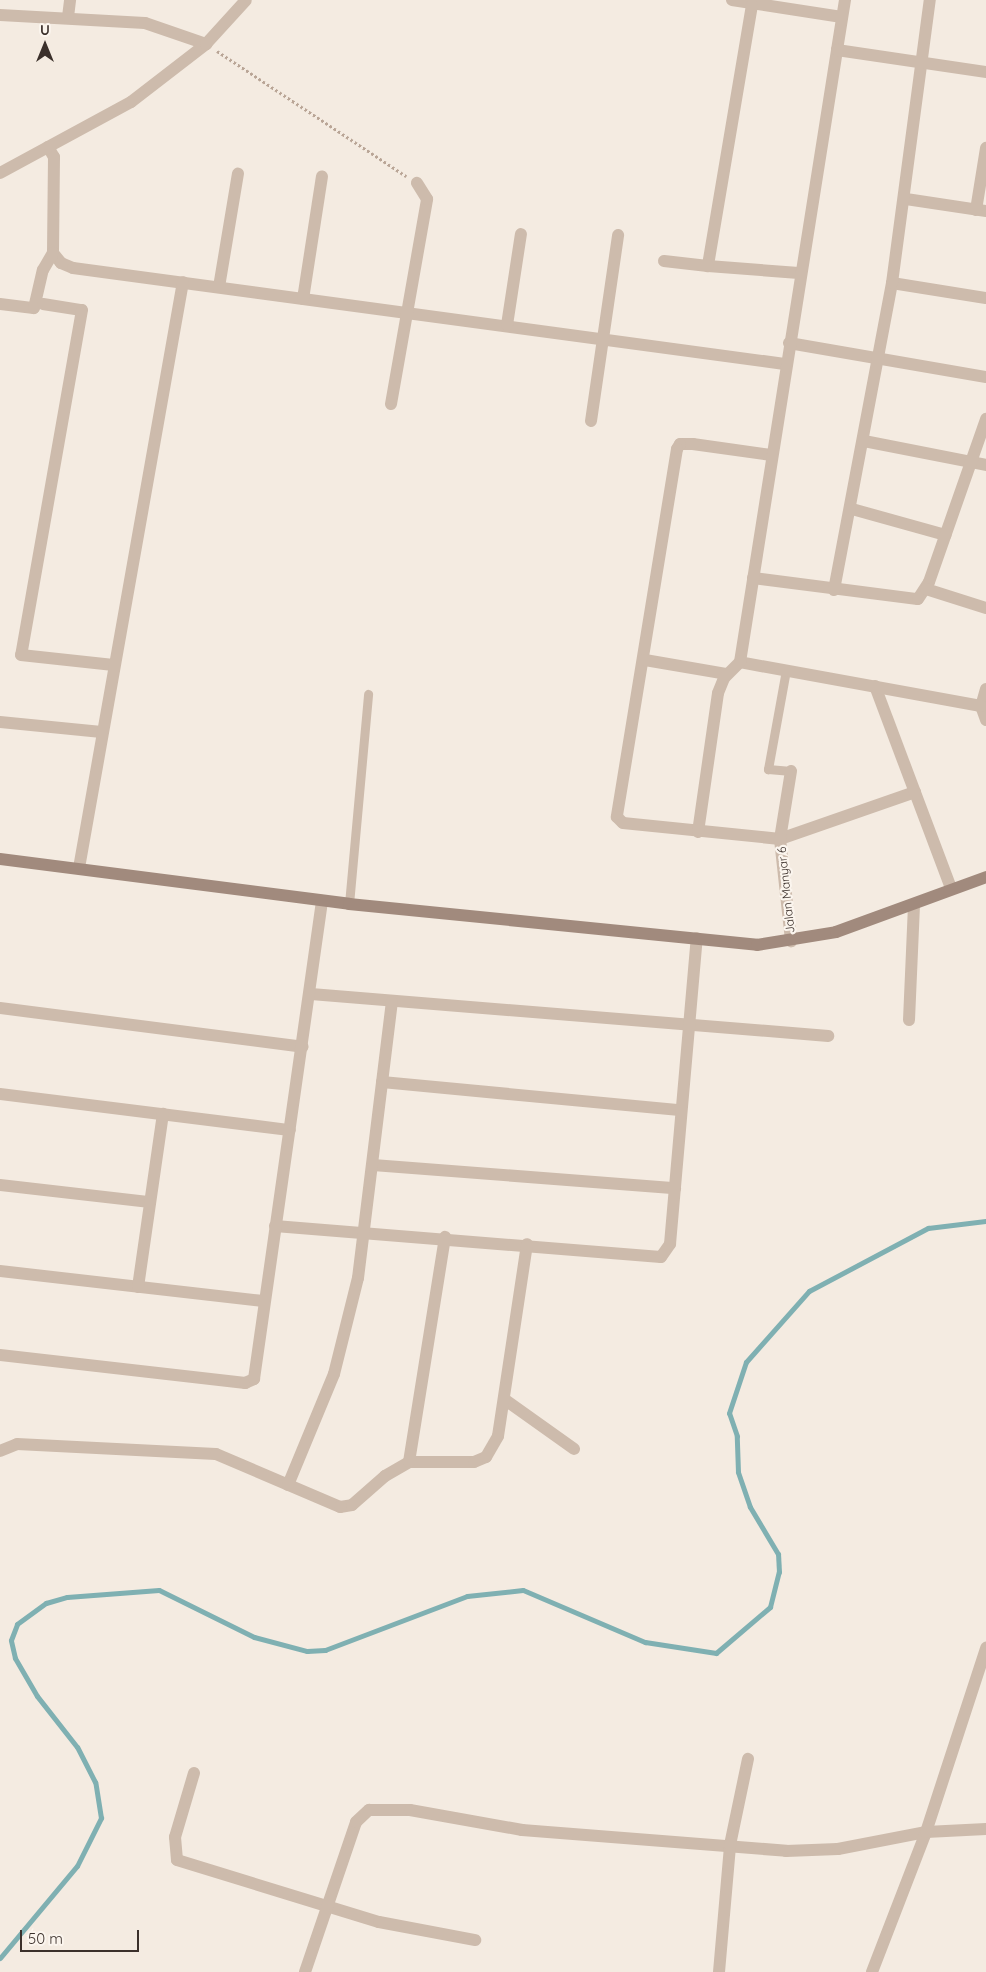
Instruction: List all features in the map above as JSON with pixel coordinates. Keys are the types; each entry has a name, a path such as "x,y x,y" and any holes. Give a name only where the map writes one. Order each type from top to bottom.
{"main road":[{"path":"0,859 322,901 757,945 791,941 914,907 951,888 986,877"}],"street":[{"path":"68,18 70,0"},
{"path":"0,173 131,102 206,44 246,0"},
{"path":"732,0 752,5 768,4 842,17"},
{"path":"698,832 714,716 726,674 740,662 799,273 845,0"},
{"path":"834,590 852,509 906,199 930,0"},
{"path":"708,266 752,5"},
{"path":"0,15 145,23 206,44"},
{"path":"837,50 986,72"},
{"path":"0,304 34,308 42,270 53,253 54,157 48,147"},
{"path":"906,199 981,210 986,148"},
{"path":"219,286 238,174"},
{"path":"303,299 322,176"},
{"path":"390,404 404,314 427,199 417,183"},
{"path":"507,325 521,234"},
{"path":"591,421 600,337 618,235"},
{"path":"53,253 61,263 73,268 219,286 404,314 600,337 785,364"},
{"path":"664,261 799,273"},
{"path":"79,868 113,665 183,282"},
{"path":"892,283 986,298"},
{"path":"42,304 82,310 21,655 113,665"},
{"path":"789,343 986,377"},
{"path":"753,578 908,600 918,599 926,589 986,419"},
{"path":"864,441 986,465"},
{"path":"771,455 680,444 646,660 617,817 623,823 780,839 915,792"},
{"path":"852,509 945,535"},
{"path":"926,589 986,608"},
{"path":"646,660 726,674"},
{"path":"740,662 981,706"},
{"path":"875,686 951,888"},
{"path":"986,689 981,706 986,720"},
{"path":"0,722 102,732"},
{"name":"Jalan Manyar 6","path":"791,771 780,839 791,941"},
{"path":"0,1355 247,1383 254,1379 274,1226 311,994 322,901"},
{"path":"909,1020 914,907"},
{"path":"274,1226 445,1237 661,1257 670,1244 680,1110 697,938"},
{"path":"311,994 688,1027 828,1036"},
{"path":"288,1485 334,1374 364,1232 392,1002"},
{"path":"0,1008 303,1047"},
{"path":"382,1082 680,1110"},
{"path":"0,1094 290,1130"},
{"path":"138,1287 163,1114"},
{"path":"373,1166 675,1188"},
{"path":"0,1185 150,1202"},
{"path":"409,1462 445,1237"},
{"path":"0,1451 18,1444 126,1452 198,1452 231,1460 288,1485 346,1507 409,1462 474,1462 486,1457 498,1436 527,1244"},
{"path":"0,1271 263,1301"},
{"path":"504,1399 574,1449"},
{"path":"872,1972 926,1832 981,1677 986,1648"},
{"path":"719,1972 730,1845 748,1760"},
{"path":"194,1773 175,1837 177,1860 327,1907 475,1940"},
{"path":"305,1972 356,1822 369,1810 410,1810 522,1830 730,1845 786,1851 838,1849 926,1832 986,1828"}],"lane":[{"path":"786,670 768,769 791,771"},
{"path":"349,904 368,694"}],"path":[{"path":"206,44 417,183"}],"waterway":[{"path":"0,1958 77,1866 101,1818 95,1782 77,1747 37,1696 15,1658 11,1640 17,1624 46,1603 67,1597 159,1590 254,1637 307,1651 325,1650 467,1596 523,1590 645,1642 716,1653 770,1607 779,1572 778,1554 750,1507 738,1472 737,1436 729,1413 746,1362 809,1291 928,1228 986,1221"}]}
